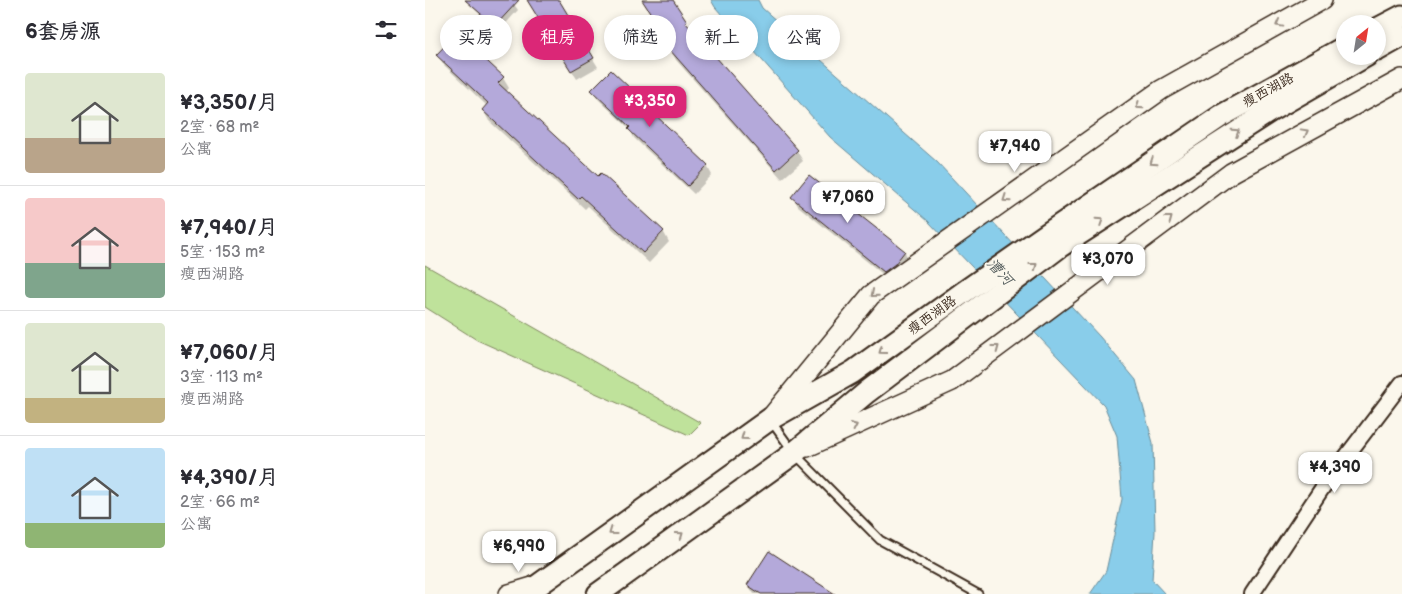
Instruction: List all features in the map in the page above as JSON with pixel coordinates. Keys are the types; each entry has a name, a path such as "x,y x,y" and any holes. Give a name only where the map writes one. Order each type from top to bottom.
{"main road":[{"path":"1386,24 1402,16"},
{"path":"1386,45 1402,36"},
{"name":"瘦西湖路","path":"597,594 794,453 867,392 981,306 1051,242 1221,116 1336,52"},
{"name":"瘦西湖路","path":"532,589 770,419 853,372 963,292 1051,242 1269,110 1350,65"}],"street":[{"path":"770,419 871,295 1161,90 1321,0"},
{"path":"794,453 952,381 1231,173 1402,79"},
{"path":"1252,594 1323,487 1402,383"},
{"path":"509,594 532,589"}],"lane":[{"path":"770,419 794,453 880,540 979,594"}],"green space":[{"path":"425,265 701,423 689,435 477,340 425,307"}],"water":[{"name":"漕河","path":"711,0 758,0 762,8 770,15 768,15 768,60 821,60 937,162 1100,337 1136,380 1153,443 1155,532 1152,580 1165,594 1090,594 1106,571 1122,499 1117,436 1104,405 928,221 830,137 758,56 758,15 722,15"}],"building":[{"path":"465,0 519,0 505,15 482,15"},
{"path":"527,0 559,0 568,15 536,15"},
{"path":"642,0 673,0 686,20 686,60 719,60 798,150 776,170 676,57 676,15 652,15"},
{"path":"440,51 440,59 436,55"},
{"path":"441,60 486,60 504,77 498,83 598,176 601,173 664,231 643,253 581,196 578,199 482,110 488,103"},
{"path":"564,60 590,60 571,71"},
{"path":"611,70 708,165 688,186 628,129 630,127 591,90"},
{"path":"809,175 905,251 895,264 884,272 791,197"},
{"path":"769,551 835,594 761,594 747,585"}]}
